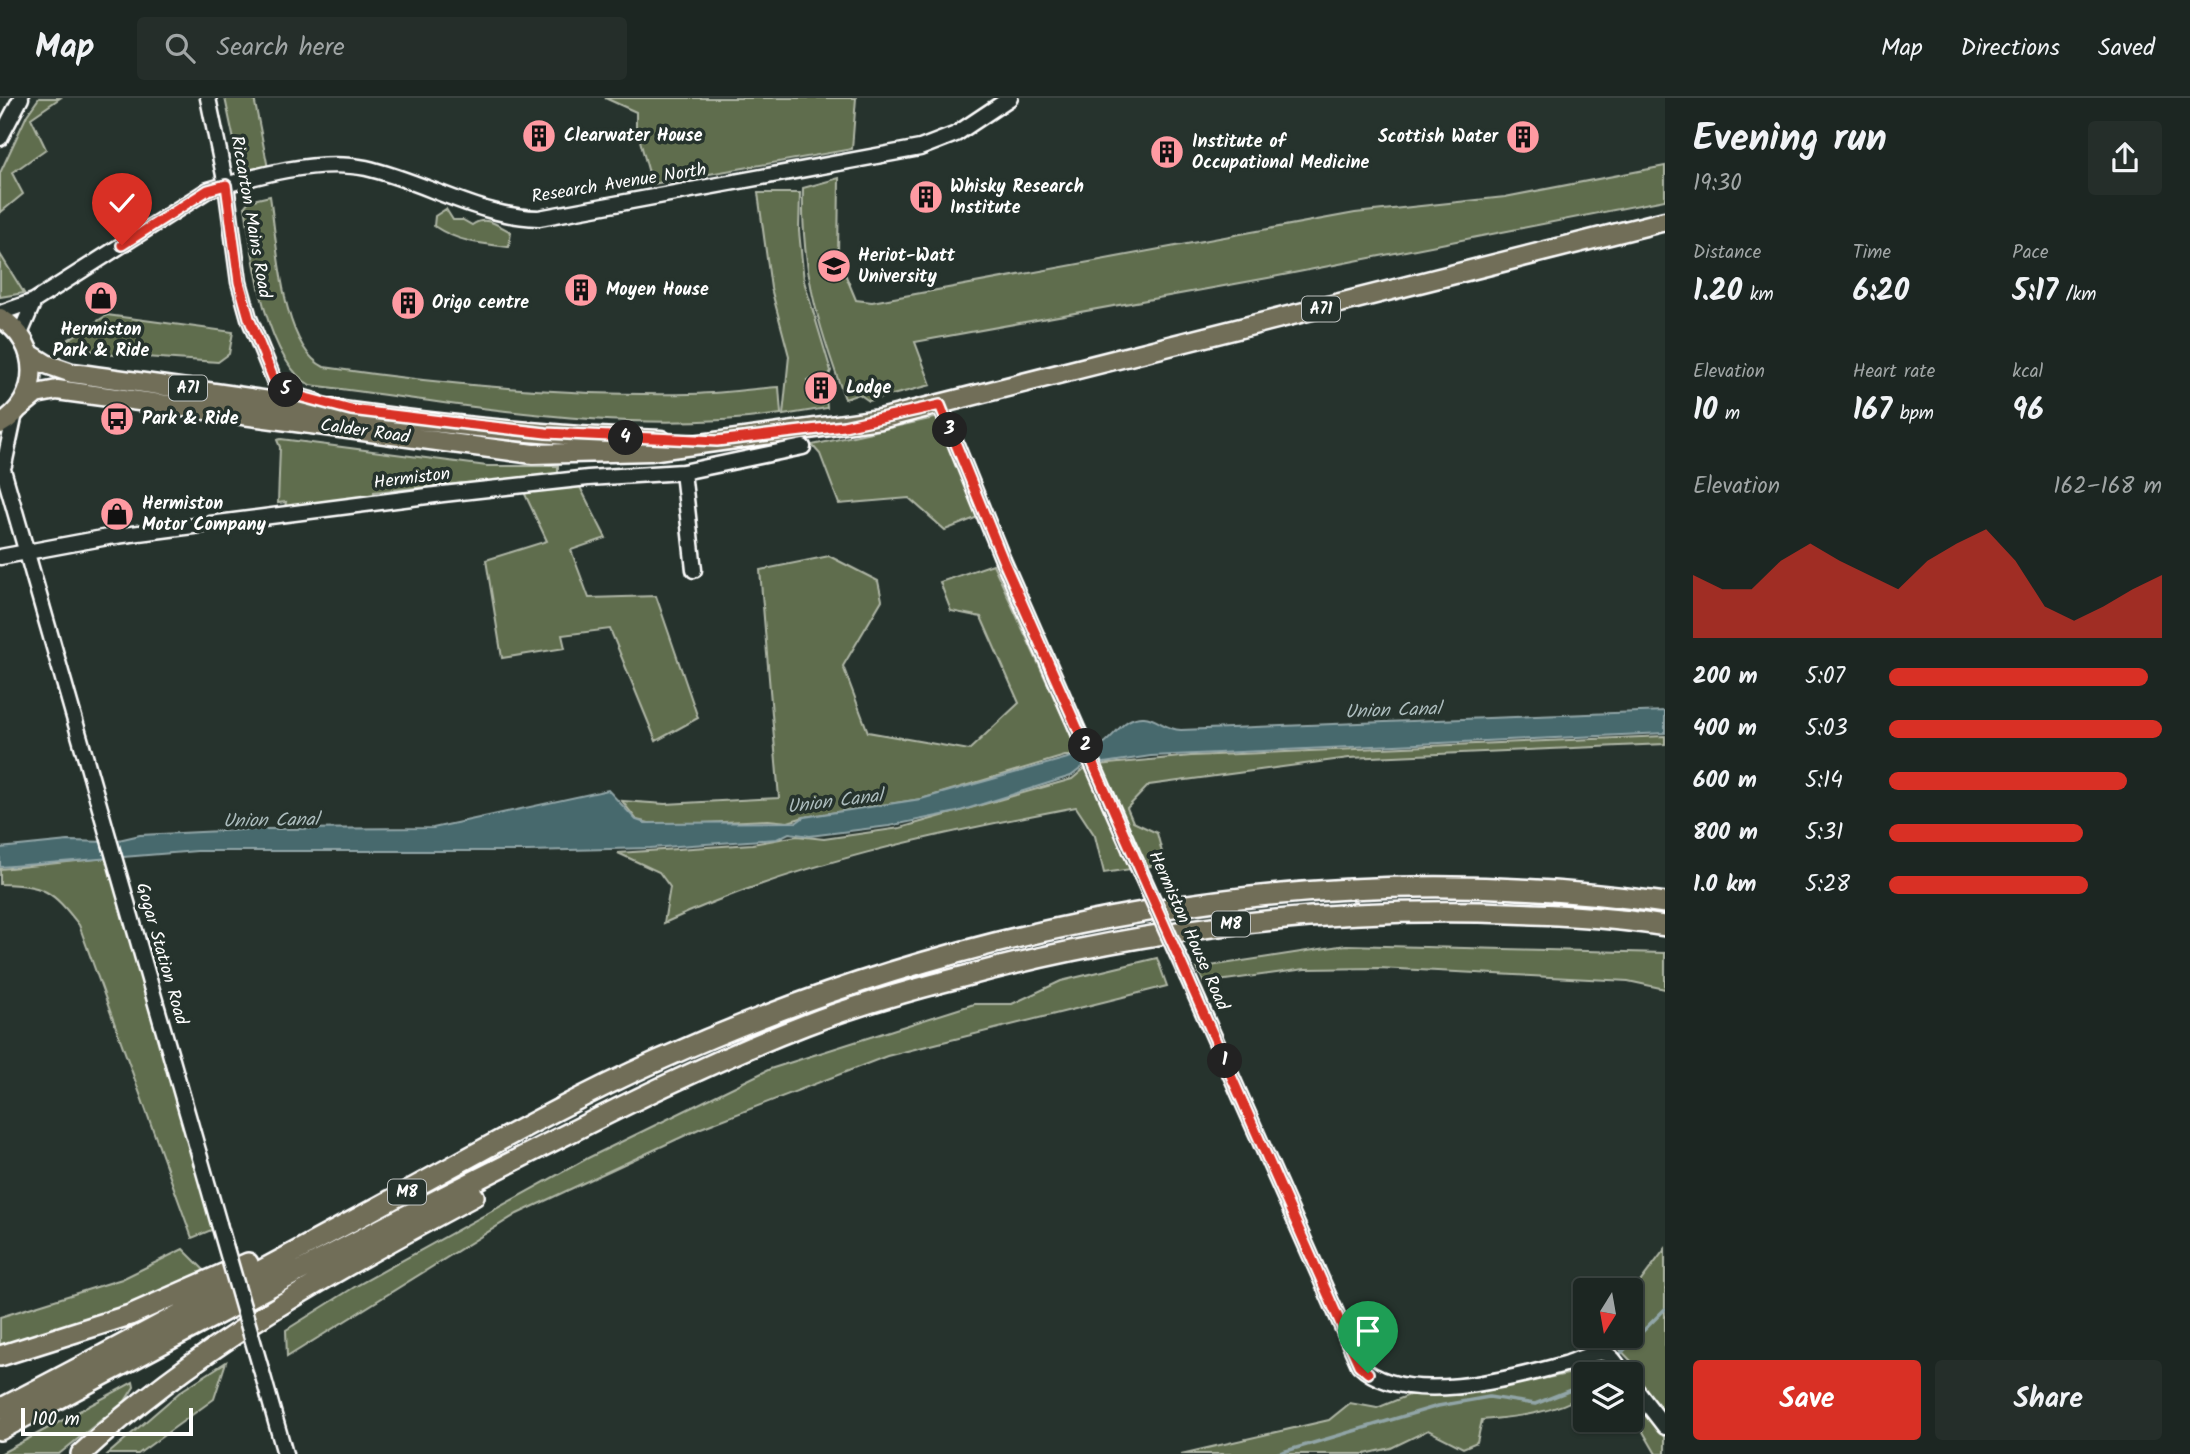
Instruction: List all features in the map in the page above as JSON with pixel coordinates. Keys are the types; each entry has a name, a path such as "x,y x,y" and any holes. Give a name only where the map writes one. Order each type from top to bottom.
{"highway":[{"name":"M8","path":"0,1356 38,1347 130,1315 214,1280 652,1063 822,994 948,954 1089,920 1252,896 1390,888 1538,891 1665,903"},
{"name":"M8","path":"0,1430 384,1227 631,1102 809,1023 909,991 1019,961 1132,938 1248,921 1393,911 1532,914 1665,926"},
{"name":"M8","path":"81,1454 159,1385 218,1345 339,1271 522,1170 631,1102"},
{"name":"M8","path":"0,1409 553,1112"}],"main road":[{"name":"Calder Road","path":"0,424 36,394 57,390 533,454 650,451 844,426 940,405 1665,221"},
{"path":"0,315 20,334 30,354 31,382 17,411"},
{"name":"Calder Road","path":"30,354 46,364 72,373 351,410 546,433 717,441"}],"street":[{"path":"0,138 21,98"},
{"name":"Riccarton Mains Road","path":"208,98 226,185 239,282 249,318 274,380 291,394 351,410"},
{"name":"Research Avenue North","path":"0,315 34,301 208,190 226,185 308,169 356,166 503,214 540,218 920,148 956,134 1010,98"},
{"path":"20,334 34,301"},
{"name":"Hermiston House Road","path":"940,405 1003,560 1085,742 1097,776 1359,1365 1368,1373 1390,1384 1448,1387 1506,1377 1606,1353 1614,1362"},
{"name":"Gogar Station Road","path":"17,411 2,462 116,871 285,1454"},
{"name":"Hermiston","path":"0,557 108,537 443,494 588,478 683,472 803,447"},
{"path":"683,472 694,570"},
{"name":"Hermiston House Road","path":"1643,1398 1665,1427"}],"green space":[{"path":"39,98 60,98 31,118 46,149 12,173 23,194 0,213 0,173 27,115"},
{"path":"225,98 254,98 268,168 241,173"},
{"path":"605,98 856,98 852,149 652,184 636,126 636,112"},
{"path":"1665,166 1665,200 1268,278 915,342 931,385 869,401 859,394 845,399 819,320 805,245 803,188 839,178 838,257 856,300 872,302 1355,213 1505,197"},
{"path":"758,193 800,193 799,231 804,281 831,371 829,375 807,380 812,403 826,398 827,408 783,415 789,356 771,288"},
{"path":"270,196 279,264 290,316 298,338 310,356 324,367 460,384 551,391 700,394 779,387 781,414 723,420 605,420 486,409 310,385 295,372 282,353 263,304 257,277 245,206 249,201"},
{"path":"446,209 453,220 463,220 472,225 487,221 511,232 509,247 461,239 434,226 435,216"},
{"path":"0,254 24,293 0,297"},
{"path":"107,315 233,332 229,354 218,362 101,354 66,341"},
{"path":"939,417 978,517 945,530 909,498 839,504 820,454 812,445"},
{"path":"277,440 487,466 558,466 558,474 374,492 374,495 285,507 286,502 278,503 280,447"},
{"path":"580,487 606,538 571,550 589,598 656,596 698,718 656,741 610,629 562,635 565,648 502,658 486,560 547,541 523,490"},
{"path":"829,556 878,581 882,600 843,666 868,732 969,750 1019,703 981,617 951,611 940,582 993,564 1075,744 1075,756 1065,756 921,799 804,817 788,822 768,820 657,825 637,820 622,801 665,804 779,798 760,570"},
{"path":"1665,736 1665,744 1349,758 1149,785 1127,808 1133,822 1157,833 1165,864 1104,873 1095,836 1076,807 918,840 815,867 764,883 664,923 670,887 659,872 618,853 752,844 797,836 824,839 900,828 1072,779 1084,769 1098,765 1191,756"},
{"path":"106,858 214,1229 192,1238 79,925 54,897 46,892 27,886 0,884 0,869"},
{"path":"1346,945 1665,953 1665,989 1628,981 1379,968 1305,969 1204,983 1197,968"},
{"path":"1157,958 1167,986 887,1056 701,1128 517,1214 287,1357 286,1330 356,1286 588,1158 770,1069 974,1004 1012,1004 1061,981"},
{"path":"183,1249 214,1280 0,1356 0,1317 122,1279"},
{"path":"1665,1249 1665,1454 1656,1454 1643,1432 1643,1362 1632,1362 1619,1348 1643,1348 1643,1278"},
{"path":"226,1362 214,1399 138,1454 108,1454 181,1391"},
{"path":"1573,1373 1573,1400 1548,1410 1482,1420 1477,1442 1463,1448 1428,1430 1391,1448 1365,1454 1181,1454 1329,1420 1350,1403 1377,1408 1409,1395 1459,1395"},
{"path":"133,1382 134,1387 125,1401 59,1454 0,1454"}],"water":[{"path":"1665,711 1665,733 1151,756 1084,766 1071,776 957,812 889,826 810,836 789,833 777,839 650,848 528,851 197,851 0,867 0,848 68,841 110,842 140,835 261,829 433,828 608,790 636,820 645,823 797,822 804,817 921,799 1089,752 1098,748 1129,721 1144,717 1181,730"}],"waterway":[{"path":"1617,1357 1665,1309"},
{"path":"1276,1454 1438,1406 1489,1397 1535,1404 1573,1389"}],"place":[{"name":"Clearwater House","path":"539,136"},
{"name":"Scottish Water","path":"1523,137"},
{"name":"Institute of Occupational Medicine","path":"1167,152"},
{"name":"Whisky Research Institute","path":"926,197"},
{"name":"Heriot-Watt University","path":"834,266"},
{"name":"Moyen House","path":"581,290"},
{"name":"Hermiston Park & Ride","path":"101,298"},
{"name":"Origo centre","path":"408,303"},
{"name":"Lodge","path":"821,388"},
{"name":"Park & Ride","path":"117,419"},
{"name":"Hermiston Motor Company","path":"117,514"}],"route":[{"path":"122,245 208,190 226,185 239,282 249,318 274,380 291,394 351,410 546,433 717,441 844,426 940,405 1003,560 1085,742 1097,776 1359,1365 1368,1373"}],"water label":[{"name":"Union Canal","path":"1393,711"},
{"name":"Union Canal","path":"835,802"},
{"name":"Union Canal","path":"271,821"}]}
